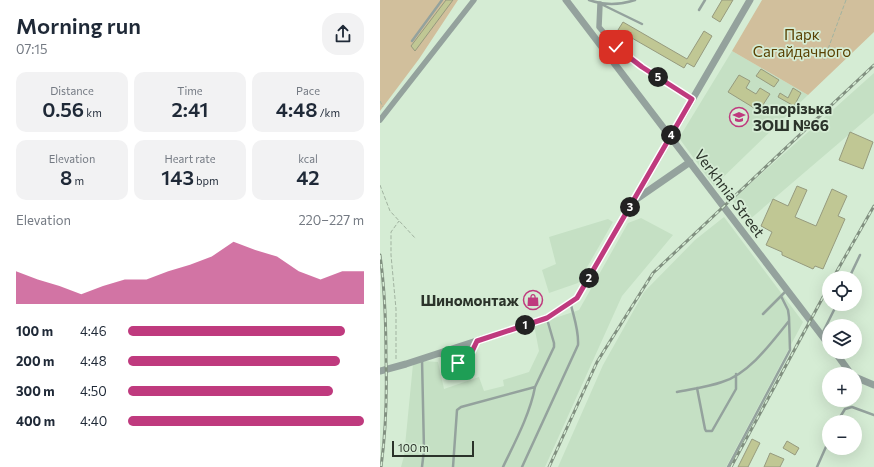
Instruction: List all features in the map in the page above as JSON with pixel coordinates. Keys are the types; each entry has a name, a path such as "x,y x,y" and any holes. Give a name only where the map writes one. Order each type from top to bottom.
{"street":[{"path":"380,120 473,0"},
{"name":"Verkhnia Street","path":"566,0 822,335"},
{"path":"380,371 422,359 547,318 577,298 750,0"},
{"path":"600,4 599,27 616,47 642,67 692,99"},
{"path":"633,201 690,162"},
{"path":"840,359 847,367"},
{"path":"862,380 874,385"}],"lane":[{"path":"412,40 442,0"},
{"path":"589,0 642,24"},
{"path":"600,4 635,0"},
{"path":"699,10 705,0"},
{"path":"852,271 860,255"},
{"path":"763,314 787,290"},
{"path":"728,467 790,350 788,310 781,296"},
{"path":"522,467 578,345 577,328 570,302"},
{"path":"503,467 533,396 535,387 554,347 547,318"},
{"path":"677,392 722,382 736,374 763,354 789,320"},
{"path":"437,354 458,363 468,360 477,341"},
{"path":"422,359 424,450 422,467"},
{"path":"697,388 705,430 712,431 736,389 736,374"},
{"path":"453,467 457,410 460,407 535,387"},
{"path":"841,415 845,409 852,407 874,415"},
{"path":"817,467 822,455"}],"path":[{"path":"824,60 846,0"},
{"path":"380,185 390,211 416,238"},
{"path":"394,367 396,358 396,309 391,255 391,232 399,221"}],"shaded area":[{"name":"Запорізька ЗОШ №66","path":"732,51 808,95 714,186 679,138"},
{"path":"874,73 874,113 749,220 732,200"},
{"path":"724,217 803,322 726,467 558,467 603,365 644,292 695,240"},
{"path":"641,218 673,235 622,296 545,467 401,467 404,456 413,364 424,361 438,362 444,389 479,377 484,391 504,386 503,380 529,372 539,351 534,325 579,310 628,223"},
{"path":"608,219 613,222 578,283 549,293 542,270 556,264 549,237"}],"green space":[{"path":"380,0 458,0 419,59 380,111"},
{"name":"Парк Сагайдачного","path":"762,0 874,0 874,32 808,95 732,51"}],"building":[{"path":"446,0 453,0 415,51 411,46"},
{"path":"722,0 733,0 720,22 712,17"},
{"path":"623,22 687,59 704,31 712,36 694,67 687,63 684,68 618,30"},
{"path":"761,69 779,80 774,87 756,76"},
{"path":"739,75 750,81 746,88 756,94 760,88 770,94 759,111 728,92"},
{"path":"793,88 801,93 794,106 778,97 780,93 788,98"},
{"path":"850,132 873,142 863,169 839,160"},
{"path":"797,186 807,190 795,217 816,226 832,189 847,196 838,216 845,219 823,269 815,266 813,269 782,255 782,252 766,245 772,232 761,226 773,199 788,206"},
{"path":"752,439 760,443 748,467 738,467"},
{"path":"787,441 799,448 795,455 783,448"},
{"path":"770,453 784,459 780,467 764,467"}],"railway":[{"path":"549,467 597,362 653,273 874,65"},
{"path":"837,271 874,206"},
{"path":"380,255 386,333 385,426 381,467"},
{"path":"731,467 822,299"}],"place":[{"name":"Запорізька ЗОШ №66","path":"739,117"},
{"name":"Шиномонтаж","path":"533,300"}],"route":[{"path":"458,363 468,360 477,341 547,318 577,298 692,99 642,67 616,47"}]}
